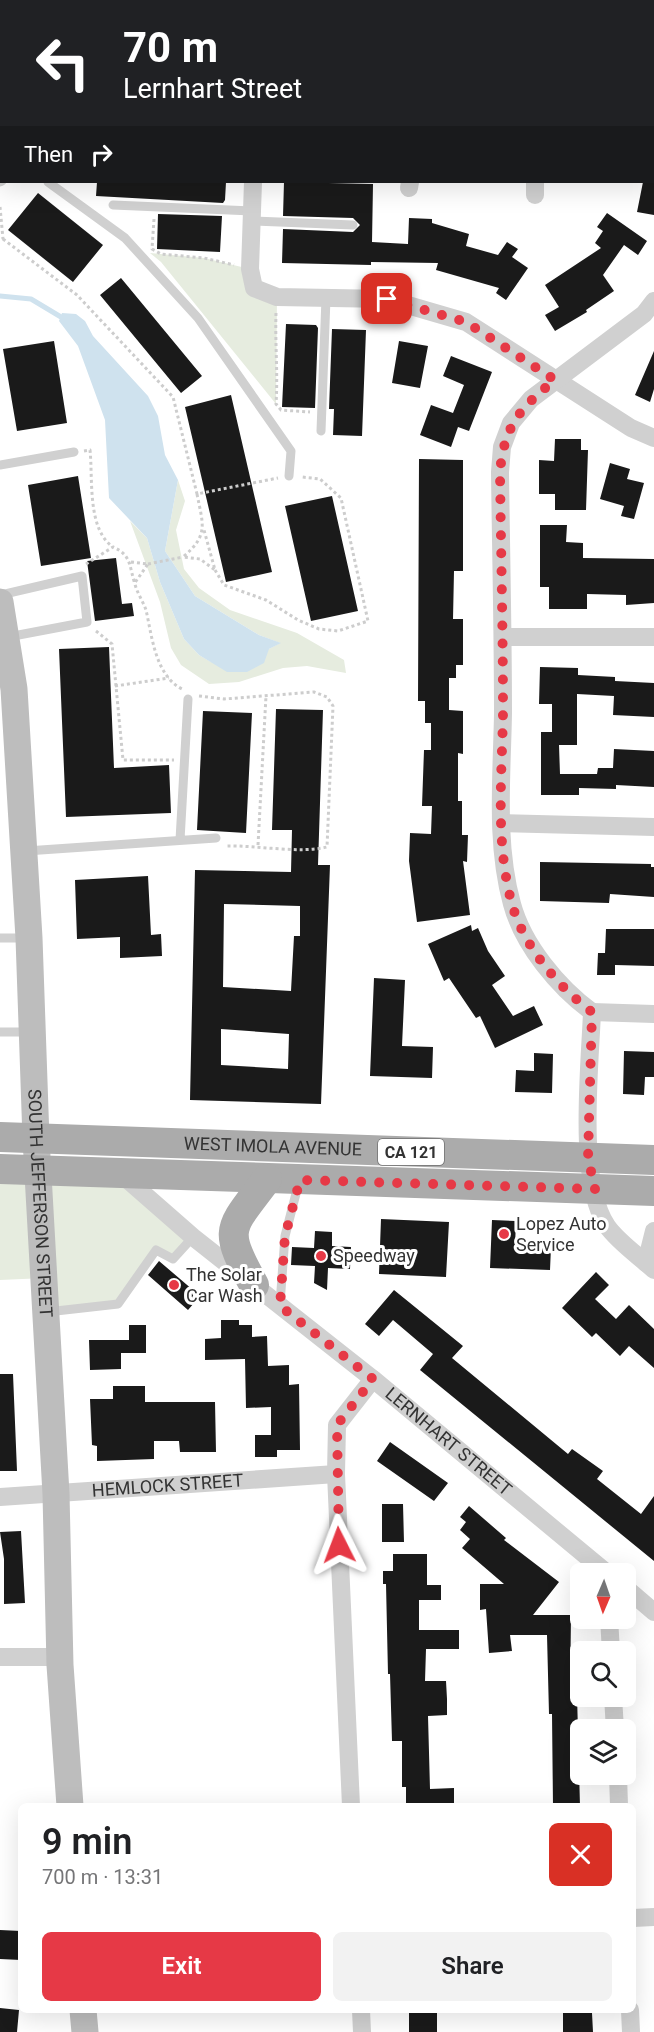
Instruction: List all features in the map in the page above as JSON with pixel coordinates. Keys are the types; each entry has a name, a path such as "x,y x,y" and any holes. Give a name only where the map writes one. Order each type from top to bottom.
{"main road":[{"name":"WEST IMOLA AVENUE","path":"0,1137 654,1160"},
{"name":"WEST IMOLA AVENUE","path":"0,1169 654,1191"},
{"path":"254,1285 235,1251 231,1236 238,1219 267,1179"}],"street":[{"path":"253,183 250,269 254,288 277,297 387,299 466,322 631,428 654,438"},
{"path":"654,302 644,314 531,399 512,423 502,447 500,472 503,637 502,823 505,873 512,906 527,940 573,998 592,1012 654,1014"},
{"name":"SOUTH JEFFERSON STREET","path":"0,602 14,688 29,938 36,1139 56,1494 60,1657 70,1803"},
{"path":"503,637 654,637"},
{"path":"502,823 654,827"},
{"path":"592,1012 588,1158 595,1189 607,1226 650,1266"},
{"name":"LERNHART STREET","path":"121,1174 193,1237 373,1379 595,1563"},
{"path":"650,1266 654,1231"},
{"path":"351,1803 336,1474 337,1425 373,1379"},
{"name":"HEMLOCK STREET","path":"0,1497 336,1474"},
{"path":"636,1597 654,1612"},
{"path":"0,1658 60,1657"},
{"path":"618,1785 619,1803"},
{"path":"636,1918 654,1917"},
{"path":"83,2013 85,2032"},
{"path":"361,2013 362,2032"},
{"path":"630,2013 631,2032"}],"lane":[{"path":"49,183 125,238 198,318 291,451 289,476"},
{"path":"113,205 353,225"},
{"path":"321,431 326,298"},
{"path":"0,465 74,452"},
{"path":"0,596 82,576 87,622 6,638"},
{"path":"180,840 188,699"},
{"path":"23,851 216,838"},
{"path":"0,938 29,938"},
{"path":"0,1032 33,1032"},
{"path":"280,1306 285,1236 300,1180"},
{"path":"47,1312 118,1304 156,1250 173,1259 193,1237"}],"path":[{"path":"0,207 1,239 77,295 173,397 214,570"},
{"path":"154,207 152,249 161,254 204,258 250,269"},
{"path":"277,297 276,404 281,410 321,413"},
{"path":"74,452 90,450 97,526 102,539 123,551 131,562 134,584 145,608 152,639 165,674 178,687 199,696 224,699 314,692 327,697 333,706 327,847 312,851 258,845 209,846 205,838"},
{"path":"131,562 148,564 183,557 200,559 214,570 224,585 266,600 298,620 319,629 338,630 368,621 341,498 320,479 289,476 197,494"},
{"path":"183,557 197,545 204,530"},
{"path":"82,576 87,561 113,547"},
{"path":"134,584 148,564"},
{"path":"87,622 112,644 123,760 184,760"},
{"path":"115,686 169,678"},
{"path":"258,845 266,696"}],"shaded area":[{"path":"150,253 204,258 250,269 277,297 276,404 161,262"},
{"path":"178,480 185,501 176,530 184,569 199,588 230,610 297,633 344,660 346,673 307,666 283,668 239,682 209,684 181,665 171,648 160,602 130,521 147,538 160,582 184,639 199,655 211,662 269,649 280,643 259,635 195,596 165,551"},
{"path":"0,1169 121,1174 193,1237 173,1259 157,1250 118,1304 47,1312 45,1278 0,1280"}],"water":[{"path":"62,313 76,314 85,321 93,336 148,396 158,416 165,455 178,480 165,551 195,596 259,635 281,643 269,649 264,663 247,672 227,672 199,655 184,639 160,582 147,538 109,498 105,420 78,346 59,321"}],"building":[{"path":"97,183 226,183 223,203 96,196"},
{"path":"284,183 373,184 372,242 408,244 409,218 432,219 432,223 469,234 466,246 498,255 507,242 518,249 512,257 528,268 506,300 496,293 499,288 436,270 438,263 371,262 371,265 282,263 283,229 353,232 360,225 353,218 283,216"},
{"path":"643,183 654,183 654,215 637,212"},
{"path":"38,193 103,245 73,282 8,230"},
{"path":"607,213 647,241 638,255 624,245 603,275 614,291 586,310 587,312 555,331 545,315 559,307 545,285 601,248 595,243 603,231 597,227"},
{"path":"158,214 222,216 220,252 157,249"},
{"path":"121,278 202,376 181,393 100,295"},
{"path":"286,324 316,325 318,328 315,408 282,407"},
{"path":"332,329 366,330 362,436 333,435 334,409 329,409"},
{"path":"54,341 67,423 17,431 3,349"},
{"path":"399,341 428,346 420,388 392,383"},
{"path":"654,351 654,389 650,402 635,395"},
{"path":"451,356 492,372 469,431 458,427 451,447 420,435 431,405 453,413 464,385 443,376"},
{"path":"231,395 272,572 226,582 185,407"},
{"path":"555,439 581,439 581,450 588,450 586,510 555,510 555,494 539,494 539,460 554,461"},
{"path":"419,459 463,460 463,571 454,571 453,619 463,619 463,665 456,665 456,678 449,678 449,710 463,711 463,754 458,753 458,801 462,801 462,835 468,835 467,862 463,861 470,915 417,922 409,861 410,833 431,834 432,806 422,806 424,750 431,750 431,723 425,723 425,701 418,701"},
{"path":"610,463 630,469 627,479 644,483 634,519 621,516 624,506 600,499"},
{"path":"78,476 91,558 41,566 28,485"},
{"path":"332,496 358,611 311,621 285,506"},
{"path":"540,525 567,525 566,542 583,543 583,558 654,559 654,603 626,605 626,595 587,594 587,609 549,609 549,587 540,587"},
{"path":"116,558 122,604 132,603 134,616 95,621 87,561"},
{"path":"109,647 114,768 169,765 171,813 66,817 59,649"},
{"path":"540,667 578,668 578,675 615,677 615,681 654,683 654,717 613,715 614,696 577,694 577,745 559,745 560,774 597,774 598,768 613,768 614,749 654,751 654,787 616,785 616,789 579,788 579,795 541,795 541,732 552,732 552,704 539,704"},
{"path":"276,709 323,710 318,865 330,865 321,1104 190,1100 195,870 291,872 292,830 272,830","holes":["224,904 300,906 300,936 294,936 291,991 223,987","221,1029 289,1034 288,1069 221,1065"]},
{"path":"203,711 252,713 246,833 197,830"},
{"path":"540,862 651,864 651,867 654,867 654,897 610,894 609,903 540,901"},
{"path":"148,876 151,935 161,934 162,956 120,958 120,937 77,939 75,880"},
{"path":"471,925 472,931 478,928 488,951 505,976 492,985 513,1016 534,1006 543,1025 495,1048 480,1016 476,1018 449,978 444,981 428,944"},
{"path":"606,929 654,929 654,966 615,965 615,975 597,975 598,953 605,953"},
{"path":"374,978 405,980 402,1046 433,1047 432,1078 370,1076"},
{"path":"624,1051 654,1052 654,1077 645,1077 644,1095 623,1094"},
{"path":"534,1053 553,1054 552,1093 515,1092 516,1070 534,1071"},
{"path":"381,1219 449,1222 446,1277 379,1274"},
{"name":"Lopez Auto Service","path":"492,1220 516,1221 515,1246 551,1247 550,1270 490,1268"},
{"name":"Speedway","path":"315,1231 332,1232 332,1246 351,1247 350,1269 328,1268 327,1290 314,1283 315,1266 291,1265 292,1247 314,1248"},
{"name":"The Solar Car Wash","path":"159,1261 200,1296 188,1310 148,1275"},
{"path":"596,1272 609,1285 595,1299 616,1319 629,1305 654,1329 654,1368 629,1346 620,1356 596,1333 592,1337 562,1308"},
{"path":"394,1290 463,1346 452,1358 568,1454 572,1449 603,1471 597,1479 641,1514 654,1496 654,1561 420,1370 433,1354 393,1320 379,1336 365,1324"},
{"path":"221,1320 239,1320 239,1325 252,1325 252,1337 267,1336 268,1366 289,1365 289,1385 299,1384 300,1450 277,1450 277,1457 255,1457 255,1435 271,1435 271,1407 246,1408 245,1359 205,1360 205,1339 221,1338"},
{"path":"129,1325 146,1325 146,1353 121,1353 121,1369 90,1370 89,1340 129,1340"},
{"path":"0,1374 13,1374 17,1471 0,1471"},
{"path":"113,1386 145,1386 145,1402 215,1402 216,1452 180,1452 179,1441 154,1441 154,1459 97,1461 97,1446 92,1445 90,1399 113,1399"},
{"path":"390,1442 448,1483 434,1501 377,1461"},
{"path":"382,1504 403,1504 404,1542 382,1542"},
{"path":"469,1506 506,1538 504,1540 559,1582 533,1615 570,1615 570,1707 577,1707 578,1719 570,1719 570,1785 579,1785 580,1803 553,1803 552,1714 549,1714 547,1635 510,1635 512,1651 489,1653 486,1609 480,1610 480,1584 504,1584 462,1548 470,1539 460,1530 466,1522 460,1517"},
{"path":"21,1531 25,1603 4,1604 4,1559 0,1532"},
{"path":"393,1554 427,1554 427,1585 441,1585 441,1600 419,1600 419,1630 459,1630 459,1649 426,1649 425,1681 446,1681 447,1715 428,1716 430,1789 454,1788 454,1803 406,1803 406,1787 402,1787 402,1741 392,1741 390,1674 388,1674 386,1584 383,1584 383,1571 393,1571"},
{"path":"0,1930 18,1931 18,1960 0,1959"},
{"path":"0,2008 18,2010 17,2032 0,2032"},
{"path":"409,2013 437,2013 437,2032 409,2032"},
{"path":"563,2013 592,2013 593,2032 563,2032"}],"waterway":[{"path":"0,296 31,299 61,317"}],"place":[{"name":"Lopez Auto Service","path":"504,1234"},
{"name":"Speedway","path":"321,1256"},
{"name":"The Solar Car Wash","path":"174,1285"}],"route":[{"path":"339,1545 336,1474 337,1425 373,1379 280,1306 285,1236 300,1180 595,1189 588,1158 592,1012 573,998 527,940 512,906 505,873 502,823 503,637 500,472 502,447 512,423 531,399 555,380 466,322 387,299"}]}
